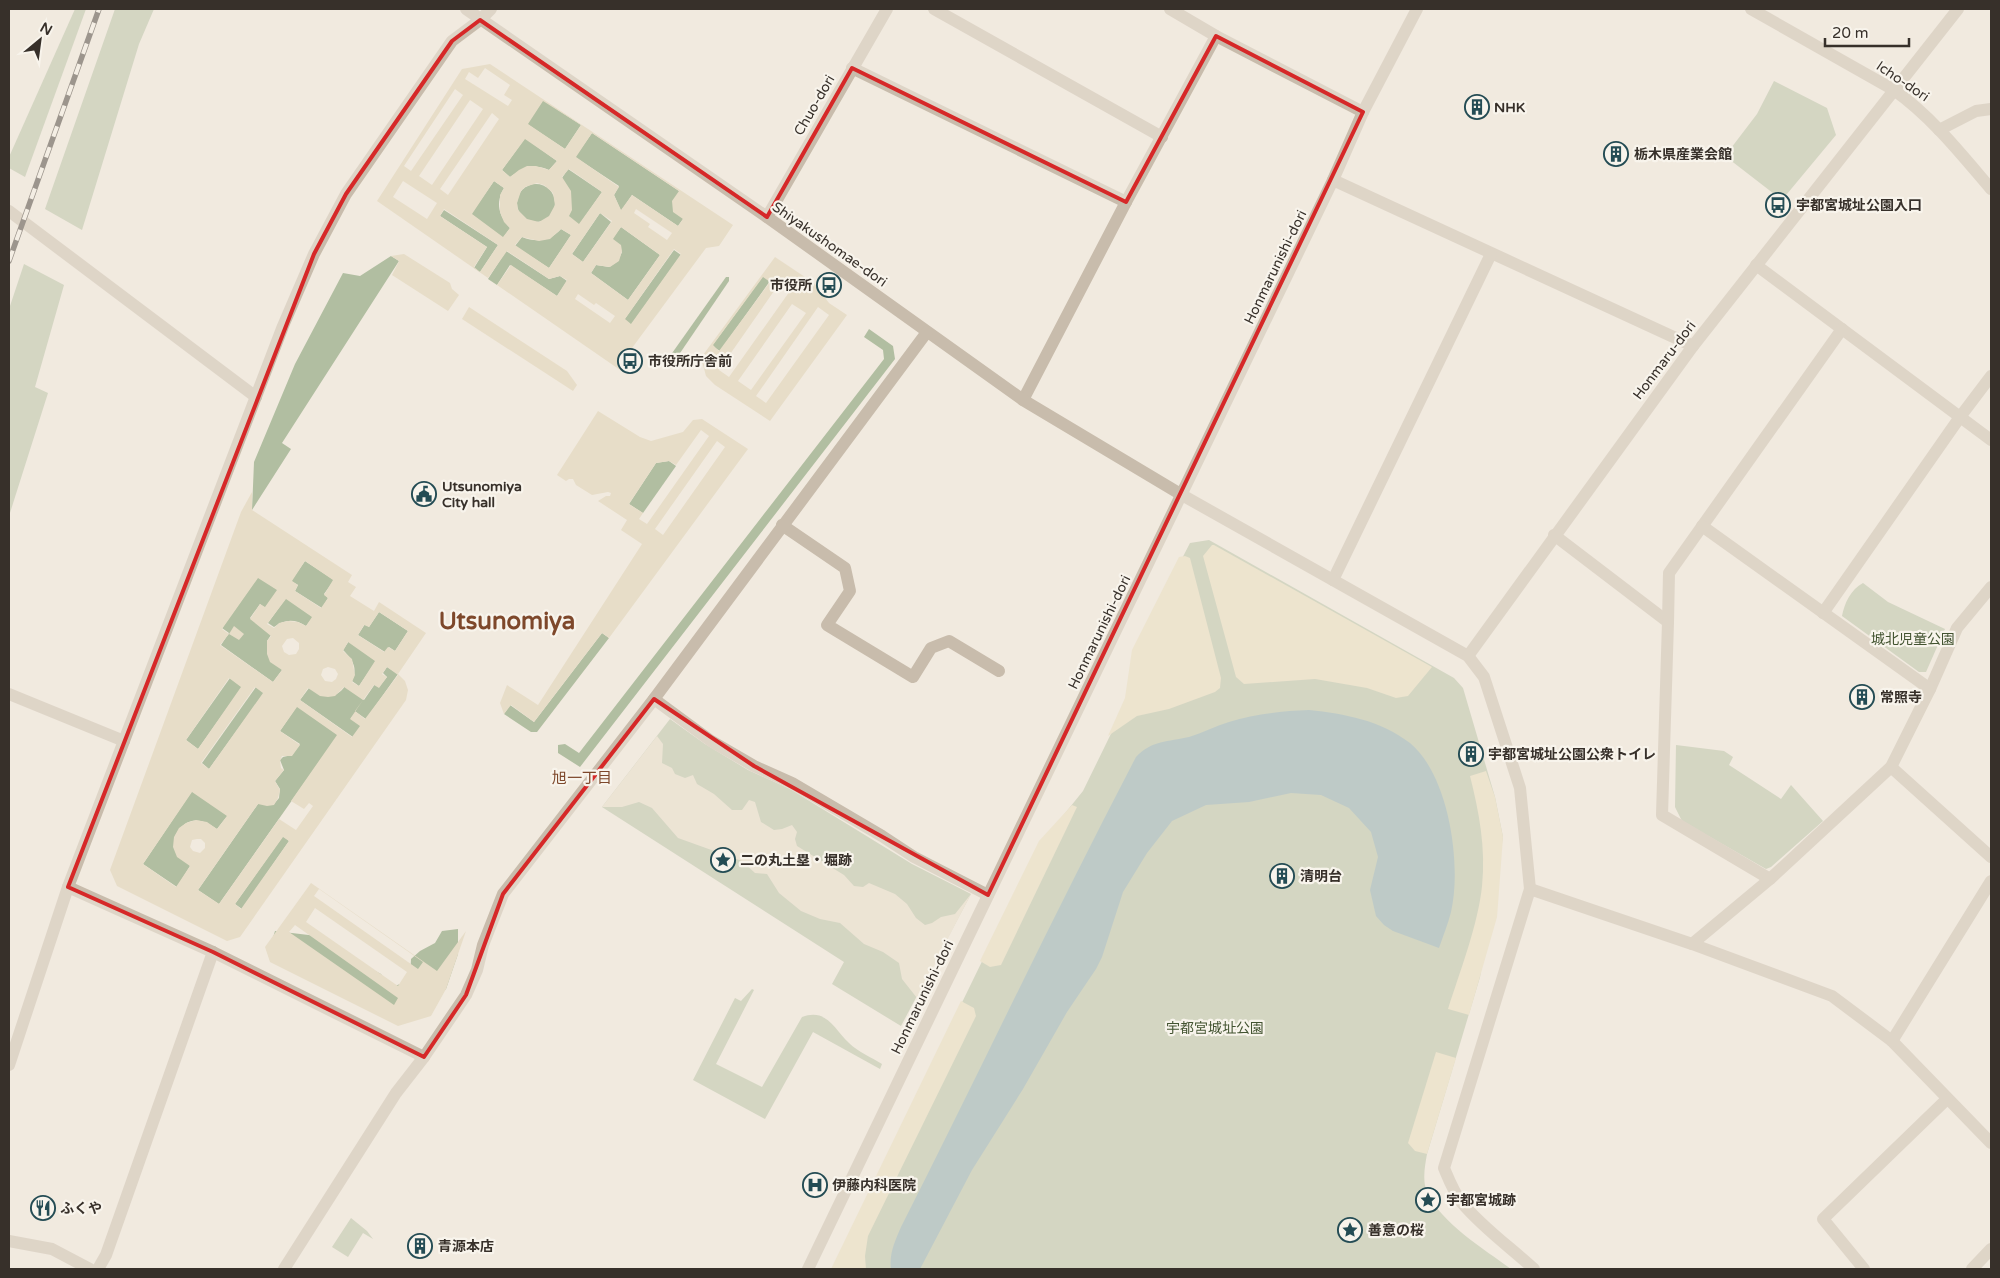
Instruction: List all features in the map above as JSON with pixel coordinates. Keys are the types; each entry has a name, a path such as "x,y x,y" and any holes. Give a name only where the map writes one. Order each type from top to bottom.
{"street":[{"name":"Shiyakushomae-dori","path":"466,9 767,217 1024,400 1182,495 1468,656"},
{"path":"9,1065 68,887 283,326 314,254 346,194 452,41 480,20 491,9"},
{"name":"Chuo-dori","path":"767,217 887,9"},
{"path":"934,9 1162,137"},
{"path":"1170,9 1216,36 1363,112"},
{"name":"Honmarunishi-dori","path":"808,1269 1182,495 1333,180 1363,112 1416,9"},
{"name":"Icho-dori","path":"1751,9 1912,102 1991,190"},
{"name":"Honmaru-dori","path":"1468,656 1693,346 1958,9"},
{"path":"1024,400 1126,202 1216,36"},
{"path":"852,68 1126,202"},
{"path":"1939,130 1976,111 1991,109"},
{"path":"1333,180 1693,346"},
{"path":"9,211 256,397"},
{"path":"1333,580 1491,254"},
{"path":"1756,265 1991,440"},
{"path":"1770,879 1662,815 1669,573 1842,328"},
{"path":"284,1269 396,1093 424,1057 466,995 477,970 493,918 503,894 654,699 927,332"},
{"path":"1823,613 1960,417 1991,376"},
{"path":"782,526 845,568 850,591 827,624 912,678 931,648 948,641 999,671"},
{"path":"1702,526 1930,689"},
{"path":"1554,535 1668,622"},
{"path":"1692,944 1770,879 1890,768 1930,689 1957,628 1991,587"},
{"path":"1468,656 1484,677 1520,788 1530,889 1444,1168 1461,1202 1534,1269"},
{"path":"9,694 124,741"},
{"path":"654,699 711,741 754,766 792,783 914,857 988,895"},
{"path":"1890,768 1991,857"},
{"path":"68,887 213,952 424,1057"},
{"path":"1892,1041 1990,888"},
{"path":"1530,889 1692,944 1832,996 1892,1041 1991,1143"},
{"path":"98,1269 106,1255 213,952"},
{"path":"1864,1269 1823,1219 1948,1099"},
{"path":"9,1241 52,1249 90,1269"},
{"path":"1972,1269 1991,1249"}],"highlighted area":[{"path":"480,20 767,217 852,68 1126,202 1216,36 1363,112 988,895 754,766 654,699 503,894 466,995 424,1057 213,952 68,887 314,254 346,194 452,41"}],"green space":[{"path":"75,9 86,9 25,177 9,168 9,157"},
{"path":"115,9 154,9 139,44 82,230 45,209"},
{"path":"1774,81 1827,108 1836,135 1782,200 1725,156 1757,114"},
{"path":"543,100 581,125 565,149 527,124"},
{"path":"592,133 679,191 683,219 678,226 632,195 621,211 614,195 619,186 575,157"},
{"path":"525,138 557,161 549,170 534,167 520,171 510,177 502,170"},
{"path":"568,169 602,192 579,225 569,217 562,178"},
{"path":"494,181 504,188 499,204 503,219 510,228 503,238 471,214"},
{"path":"536,184 549,190 555,203 549,216 536,222 523,216 517,203 523,190"},
{"path":"444,210 498,245 480,272 474,268 487,247 440,216"},
{"path":"600,213 611,222 583,262 572,254"},
{"path":"621,227 660,255 628,300 591,273 596,265 609,267 618,261 622,252 612,239"},
{"path":"561,229 571,235 549,268 515,246 522,237 543,240"},
{"path":"674,250 681,255 631,325 624,320"},
{"path":"506,251 549,279 560,276 567,281 557,296 510,265 497,285 488,279"},
{"path":"391,256 399,261 282,443 291,449 252,510 254,462 295,364 343,273 360,276"},
{"path":"24,264 64,285 35,387 48,393 9,516 9,309"},
{"path":"763,276 770,281 720,351 712,346"},
{"path":"726,277 729,277 729,281 676,359 671,360 670,356"},
{"path":"869,329 893,346 895,359 580,767 558,753 558,745 565,744 579,753 884,359 883,350 864,337"},
{"path":"669,461 676,466 643,513 629,504 656,463"},
{"name":"宇都宮城址公園","path":"1209,540 1454,678 1463,688 1495,797 1503,837 1480,977 1427,1154 1424,1173 1427,1192 1442,1214 1464,1235 1511,1269 832,1269 1041,843 1083,791 1128,699 1134,652 1190,543"},
{"path":"305,561 334,580 324,594 328,598 322,608 295,591 298,585 291,581"},
{"path":"258,577 278,590 265,608 260,604 250,618 271,635 267,641 282,670 273,682 221,645 229,633 222,628"},
{"name":"城北児童公園","path":"1863,583 1888,602 1945,629 1926,672 1919,672 1842,616 1849,597"},
{"path":"286,598 313,617 306,626 294,621 282,622 274,627 268,623"},
{"path":"379,612 408,631 395,651 389,647 385,652 358,635 365,624 369,627"},
{"path":"602,633 609,638 537,732 531,732 504,714 510,705 534,722"},
{"path":"349,641 376,661 359,686 352,681 355,672 354,664 343,650"},
{"path":"387,667 398,674 366,719 356,712 351,718 361,726 353,737 300,700 309,688 332,695 337,694 345,686 364,700 375,684 379,687 387,677 383,673"},
{"path":"230,678 242,687 198,749 186,740"},
{"path":"256,687 264,693 209,769 202,763"},
{"path":"297,706 338,735 219,904 198,890 258,804 274,804 279,798 280,789 275,781 284,770 280,760 283,757 292,755 300,744 280,731"},
{"path":"670,719 705,744 748,770 790,789 912,864 971,894 901,1026 832,984 844,962 602,807"},
{"path":"1676,745 1724,751 1733,757 1729,765 1781,799 1791,785 1823,821 1771,867 1766,869 1682,821 1675,807"},
{"path":"192,791 228,815 217,829 205,822 194,820 179,829 175,836 190,866 177,887 143,864"},
{"path":"283,836 289,841 242,909 235,904"},
{"path":"458,929 458,954 446,989 407,1020 271,944 275,931 317,936 346,956 381,974 390,988 410,980 411,959 420,951 435,943 442,931"},
{"path":"752,989 754,990 716,1064 762,1087 802,1017 818,1015 829,1021 860,1052 882,1064 880,1069 813,1032 765,1119 693,1080 735,998 741,1001"},
{"path":"351,1218 367,1231 373,1239 363,1233 348,1257 332,1247"}],"sand":[{"path":"1212,545 1432,667 1408,696 1396,698 1367,688 1315,679 1244,684 1236,677 1203,556"},
{"path":"1185,556 1190,558 1221,678 1220,688 1215,692 1169,709 1137,716 1108,736 1125,698 1132,650 1179,557"},
{"path":"1486,771 1495,797 1503,837 1497,917 1469,1015 1448,1009 1473,932 1482,886 1481,830 1470,776"},
{"path":"1072,805 1077,807 1001,965 990,967 980,961 1039,841"},
{"path":"961,1001 974,1008 976,1016 868,1236 865,1256 866,1269 831,1269"},
{"path":"1436,1052 1456,1058 1427,1154 1415,1151 1408,1143"}],"shaded area":[{"path":"490,64 733,225 719,246 706,248 632,348 634,353 623,372 497,285 511,265 557,296 567,280 560,276 549,279 507,251 488,278 377,201 462,69","holes":["485,68 510,85 504,95 512,100 508,106 465,79 469,72 478,78","455,89 463,95 411,171 404,166","470,100 483,109 432,185 419,176","543,101 581,125 565,149 528,124","492,113 499,119 448,195 440,189","592,133 679,191 672,201 673,212 683,219 678,226 632,195 621,210 614,195 619,187 576,157","525,139 557,161 549,170 536,166 527,166 510,177 502,170","569,169 602,192 579,224 569,216 572,210 571,191 562,177","403,181 437,203 427,219 393,197","494,181 504,188 500,195 500,212 504,222 510,228 503,237 472,214","537,183 544,185 553,193 555,205 549,216 539,222 527,219 518,210 517,203 521,191 525,187","444,209 498,245 480,272 474,267 487,247 440,216","636,209 672,233 667,240 648,227 650,224 634,213","600,213 612,221 583,262 572,254","621,227 660,255 628,300 591,273 596,265 610,267 619,261 622,251 621,245 613,239","561,229 571,235 549,268 515,245 522,237 539,241 550,239","674,249 681,254 631,324 625,319","578,294 594,305 596,303 615,316 610,323 575,299"]},
{"path":"404,254 450,283 452,289 459,295 448,311 392,275 399,261 391,256"},
{"path":"775,257 814,283 829,303 847,315 770,421 715,385 706,376 702,361 703,355","holes":["763,277 770,282 719,351 713,345","781,281 792,288 729,377 719,370","792,304 806,313 751,390 738,381","818,307 829,315 766,403 756,396"]},
{"path":"469,307 567,371 577,385 573,391 462,319"},
{"path":"598,411 640,437 651,441 683,432 693,420 702,419 748,449 609,638 602,633 534,722 511,705 504,714 500,703 507,685 538,705 642,544 621,530 627,520 598,501 606,496 610,496 611,493 592,495 576,485 573,479 566,481 557,475","holes":["701,430 709,436 647,524 639,519 643,513 629,504 656,463 669,461 676,465","717,441 725,447 663,535 655,529"]},
{"path":"252,492 252,510 352,575 348,582 356,587 350,596 374,611 379,602 426,633 398,674 405,681 408,690 406,700 240,937 227,941 117,886 110,870 241,512","holes":["305,561 333,580 324,595 328,598 321,608 295,591 298,585 292,581","258,578 277,590 265,607 260,604 250,619 271,636 267,641 267,654 270,662 282,670 273,682 220,645 229,634 222,629","286,599 312,617 306,626 298,622 288,621 279,623 274,628 267,624","379,612 408,631 395,651 388,647 384,652 358,635 364,625 369,627","293,638 299,643 299,649 296,654 289,655 284,652 282,646 287,639","348,642 375,661 359,686 352,682 355,675 352,659 343,651","328,667 335,669 338,674 336,679 332,682 325,681 321,675 323,669","387,667 398,675 365,719 355,711 350,719 360,726 352,737 300,700 308,688 320,696 328,697 335,696 344,687 363,700 374,685 379,688 387,677 382,674","229,678 241,687 198,749 186,740","255,687 263,693 209,769 201,763","297,707 337,735 291,801 304,809 309,803 313,806 296,830 279,819 219,904 198,890 258,804 274,805 278,798 280,790 275,781 284,770 281,768 280,761 282,756 292,756 300,745 280,731","192,792 227,816 217,829 207,822 196,820 186,823 179,828 174,837 173,847 177,857 190,866 176,887 143,864","283,837 289,841 241,909 235,904","201,839 205,843 205,848 200,853 193,851 190,847 192,840"]},
{"path":"234,626 244,634 239,640 229,634"},
{"path":"657,736 663,744 662,763 672,768 675,774 685,778 693,775 697,784 714,794 732,810 742,810 749,800 755,802 761,822 774,830 792,825 797,832 795,839 797,846 844,875 854,886 863,887 869,883 895,894 907,904 916,918 925,925 941,917 955,914 971,894 917,998 902,979 899,963 883,952 864,944 840,923 820,919 801,911 779,893 767,874 755,873 742,861 678,838 652,808 639,802 622,807 602,807"},
{"path":"311,883 437,971 466,931 446,989 431,1016 398,1026 270,962 265,947","holes":["319,889 423,962 418,969 314,896","315,908 407,972 398,986 306,922","295,925 398,998 394,1005 289,932"]}],"water":[{"path":"1309,710 1362,719 1399,735 1410,743 1423,758 1434,776 1443,798 1449,822 1455,870 1451,912 1439,948 1393,931 1376,916 1370,890 1378,857 1371,832 1349,808 1321,795 1291,793 1249,802 1206,805 1172,821 1147,853 1123,892 1102,957 1096,969 1067,1012 1023,1089 972,1170 920,1269 891,1269 892,1253 901,1227 1136,757 1148,747 1199,734 1239,719 1269,713"}],"railway":[{"path":"9,261 99,9"}],"place":[{"name":"NHK","path":"1477,107"},
{"name":"栃木県産業会館","path":"1616,154"},
{"name":"宇都宮城址公園入口","path":"1778,205"},
{"name":"市役所","path":"829,285"},
{"name":"市役所庁舎前","path":"630,361"},
{"name":"Utsunomiya City hall","path":"424,494"},
{"name":"常照寺","path":"1862,697"},
{"name":"宇都宮城址公園公衆トイレ","path":"1471,754"},
{"name":"二の丸土塁・堀跡","path":"723,860"},
{"name":"清明台","path":"1282,876"},
{"name":"伊藤内科医院","path":"815,1185"},
{"name":"宇都宮城跡","path":"1428,1200"},
{"name":"ふくや","path":"43,1208"},
{"name":"善意の桜","path":"1350,1230"},
{"name":"青源本店","path":"420,1246"}],"district":[{"name":"Utsunomiya","path":"507,621"},
{"name":"旭一丁目","path":"582,778"}]}
